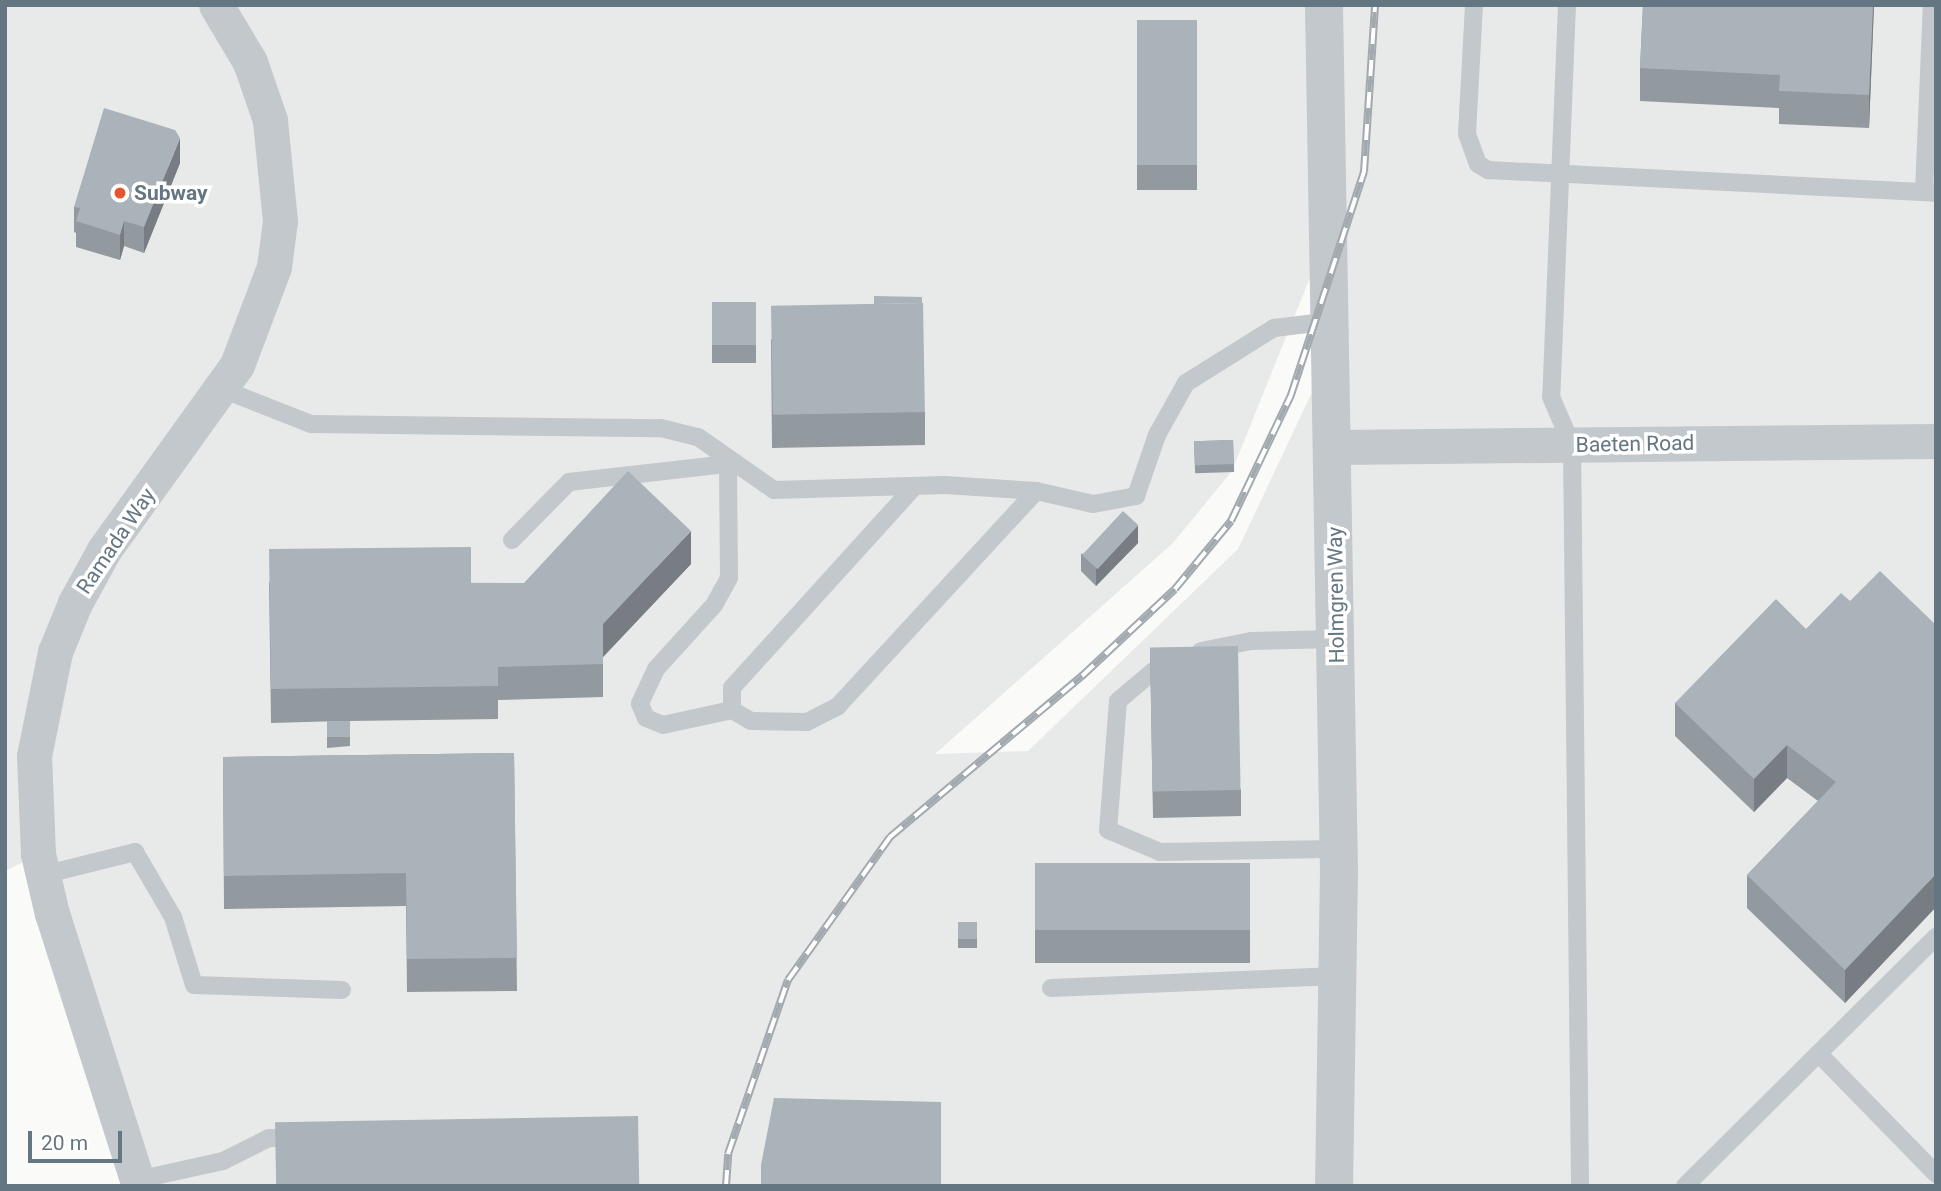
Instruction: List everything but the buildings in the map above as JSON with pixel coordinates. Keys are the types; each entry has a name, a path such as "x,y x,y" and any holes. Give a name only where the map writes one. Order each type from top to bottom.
{"street":[{"name":"Ramada Way","path":"138,1183 43,875 34,756 55,652 104,550 222,389 258,320 280,221 270,120 250,62 216,5"},
{"name":"Holmgren Way","path":"1324,5 1333,321 1339,849 1334,1186"},
{"name":"Baeten Road","path":"1335,447 1936,441"}],"lane":[{"path":"1474,5 1468,146 1488,170 1930,193 1932,5"},
{"path":"1567,5 1551,397 1572,444 1580,1186"},
{"path":"222,389 311,424 661,428 698,438 728,464 774,490 914,487 1036,491 1093,505 1136,496 1157,435 1185,383 1275,328 1333,321"},
{"path":"512,540 569,482 728,464"},
{"path":"728,464 729,578 715,605 656,669 640,704 646,718 663,725 732,710 751,722 807,722 838,706 1036,491"},
{"path":"732,710 732,688 914,487"},
{"path":"1337,639 1251,641 1163,659 1118,701 1108,830 1160,852 1339,849"},
{"path":"43,875 135,852 173,917 194,985 342,990"},
{"path":"1685,1186 1936,937"},
{"path":"1051,988 1338,976"},
{"path":"1819,1054 1936,1174"},
{"path":"138,1183 223,1161 269,1138 318,1137"}],"shaded area":[{"path":"5,5 1936,5 1936,1186 139,1186 37,855 5,871","holes":["1330,228 1333,348 1238,549 1028,751 935,754 1173,543 1232,471"]}],"railway":[{"path":"726,1186 728,1154 788,980 890,837 1082,676 1175,589 1231,521 1291,395 1364,172 1375,5"}],"place":[{"name":"Subway","path":"120,193"}]}
